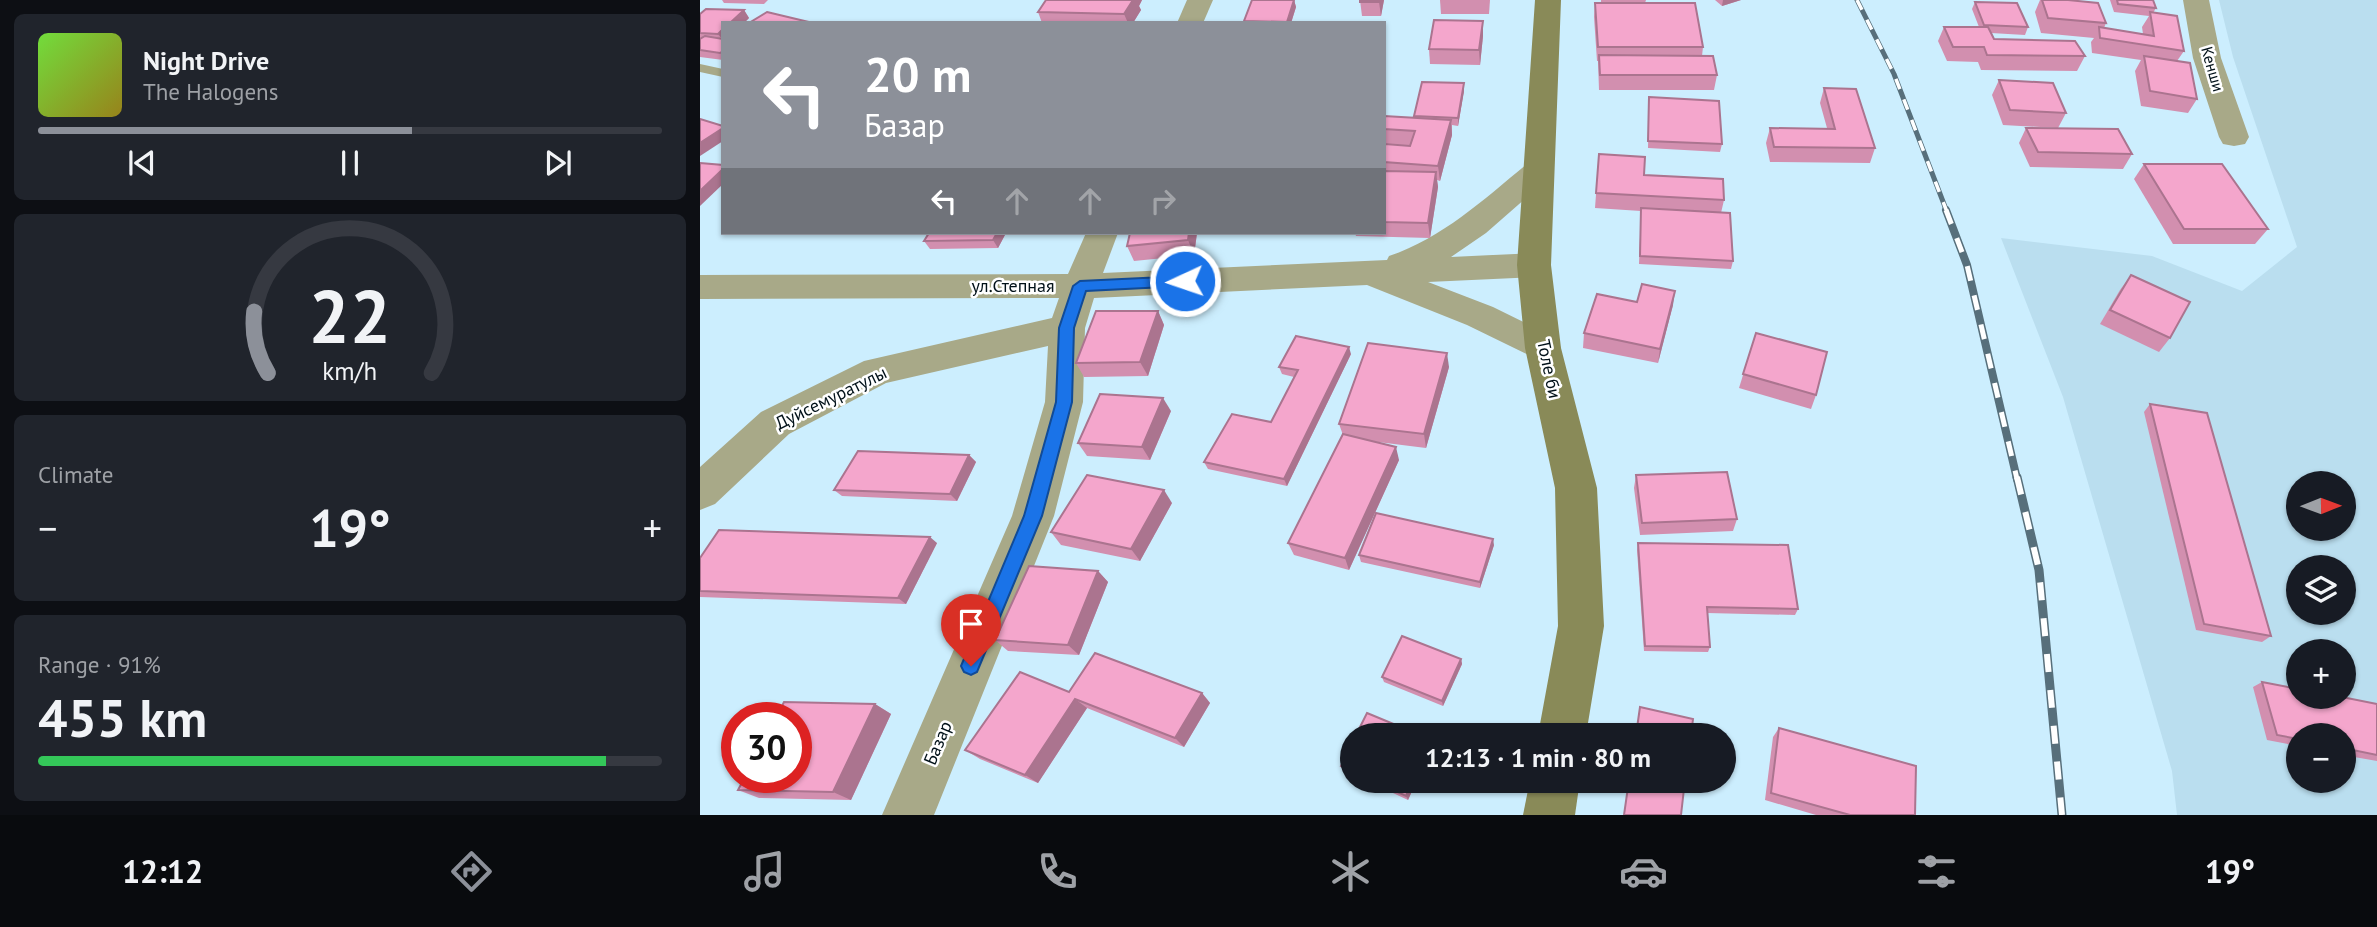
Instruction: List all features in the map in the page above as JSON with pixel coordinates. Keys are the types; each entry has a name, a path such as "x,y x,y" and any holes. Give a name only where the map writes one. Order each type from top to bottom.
{"main road":[{"name":"Толе би","path":"1548,0 1534,265 1544,348 1576,488 1581,626 1564,723"},
{"path":"1549,815 1553,793"}],"street":[{"path":"1191,21 1200,0"},
{"name":"Кенши","path":"2196,0 2207,58 2234,137"},
{"path":"1368,272 1419,259 1464,232 1539,170"},
{"name":"Базар","path":"908,815 1033,516 1064,402 1067,328 1080,286 1101,235"},
{"name":"ул.Степная","path":"700,287 1080,286 1534,265"},
{"name":"ул.Степная","path":"1368,272 1480,316 1544,348"},
{"name":"Дуйсемуратулы","path":"700,492 775,424 877,371 1067,328"}],"lane":[{"path":"700,68 721,73"}],"shaded area":[{"path":"2219,0 2377,0 2377,815 2177,815 2172,771 2063,397 2001,238 2152,256 2242,291 2297,247 2233,57"}],"building":[{"path":"1046,0 1133,0 1124,14 1038,12"},
{"path":"1252,0 1294,0 1287,21 1244,21"},
{"path":"1379,0 1379,2 1360,2"},
{"path":"2042,0 2098,3 2106,23 2048,18"},
{"path":"2117,0 2153,0 2156,8 2118,4"},
{"path":"1975,2 2017,3 2028,27 1984,25"},
{"path":"1595,3 1695,3 1703,47 1598,47"},
{"path":"706,9 744,10 732,21 721,21 721,31 718,34 700,33 700,14"},
{"path":"767,12 805,21 752,21"},
{"path":"2150,12 2177,16 2184,51 2100,38 2099,27 2154,36"},
{"path":"1434,20 1483,21 1479,50 1429,49"},
{"path":"1944,27 1988,27 1994,39 2075,41 2085,56 1987,55 1984,47 1953,47"},
{"path":"705,36 721,39 721,52 700,50 700,39"},
{"path":"1599,55 1713,56 1717,75 1600,75"},
{"path":"2144,56 2190,63 2197,99 2150,91"},
{"path":"1999,80 2053,83 2066,113 2010,110"},
{"path":"1422,82 1464,83 1458,118 1414,116"},
{"path":"1824,88 1856,89 1875,148 1774,147 1770,128 1835,129"},
{"path":"1649,97 1719,101 1722,144 1648,141"},
{"path":"1386,116 1451,120 1438,166 1386,162 1386,144 1410,146 1415,131 1386,129"},
{"path":"700,119 721,125 721,129 700,143"},
{"path":"2026,128 2118,129 2132,154 2038,152"},
{"path":"1599,154 1645,157 1644,175 1723,179 1724,200 1596,193"},
{"path":"700,163 721,165 721,171 700,191"},
{"path":"2144,164 2222,164 2268,229 2184,229"},
{"path":"1386,171 1436,172 1428,223 1386,222"},
{"path":"1641,208 1730,213 1733,261 1640,256"},
{"path":"928,235 996,235 993,240 924,241"},
{"path":"1130,235 1189,235 1188,240 1127,246"},
{"path":"2131,275 2190,302 2170,338 2110,310"},
{"path":"1642,284 1675,291 1660,349 1584,333 1597,294 1637,302"},
{"path":"1096,311 1158,311 1140,362 1076,363"},
{"path":"1756,333 1827,352 1816,395 1743,374"},
{"path":"1296,336 1349,347 1284,479 1204,462 1232,414 1271,422 1298,370 1279,367"},
{"path":"1368,343 1447,353 1424,434 1339,424"},
{"path":"1100,394 1163,398 1142,447 1078,443"},
{"path":"2150,404 2207,413 2271,636 2204,624"},
{"path":"1343,434 1396,447 1345,558 1288,543"},
{"path":"858,451 969,455 950,494 834,490"},
{"path":"1727,472 1737,519 1642,523 1636,475"},
{"path":"1087,475 1164,490 1131,549 1051,532"},
{"path":"1376,513 1493,539 1480,582 1359,555"},
{"path":"719,530 930,537 898,598 700,591 700,558"},
{"path":"1638,543 1788,545 1798,609 1707,607 1710,647 1645,646"},
{"path":"1029,566 1098,571 1068,645 995,640"},
{"path":"1402,636 1461,659 1442,701 1382,677"},
{"path":"1095,653 1202,693 1175,738 1075,699 1025,775 965,750 1020,672 1069,692"},
{"path":"2262,682 2286,687 2286,709 2356,709 2356,700 2377,704 2377,755 2356,751 2356,723 2286,723 2286,737 2277,735"},
{"path":"812,703 875,704 833,792 812,792"},
{"path":"1640,707 1693,719 1692,723 1638,723"},
{"path":"1367,713 1391,723 1362,723"},
{"path":"1779,728 1916,766 1915,815 1850,815 1771,793"},
{"path":"1627,793 1684,793 1681,815 1624,815"}],"railway":[{"path":"1857,0 1894,74 1947,212"},
{"path":"1946,210 1967,265 2017,479"},
{"path":"2017,477 2039,570 2062,815"}],"route":[{"path":"971,666 1033,516 1064,402 1067,328 1080,286 1185,281"}]}
